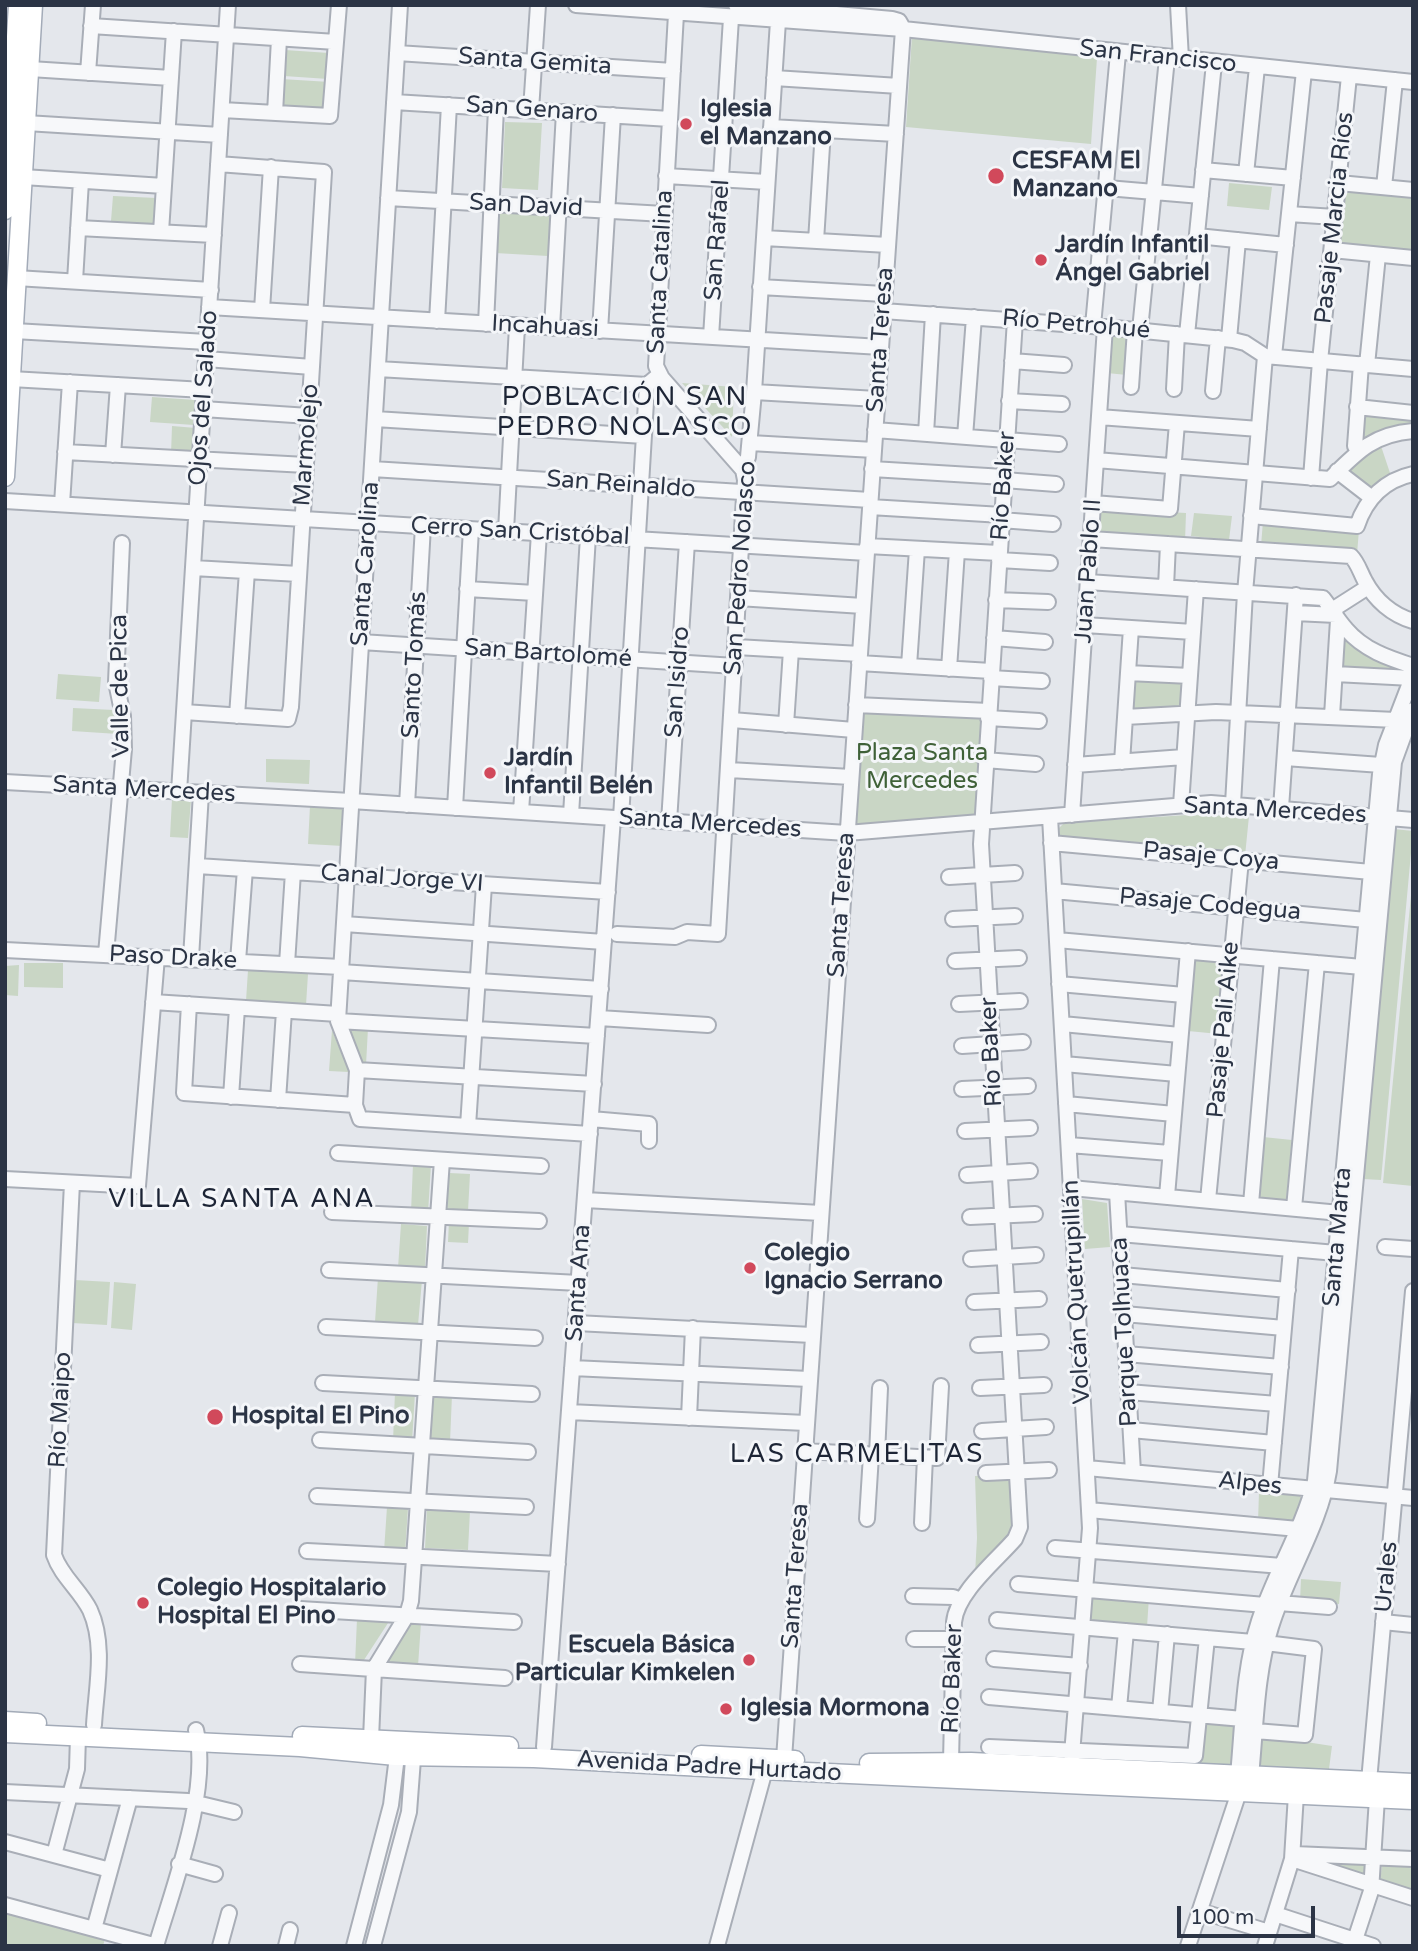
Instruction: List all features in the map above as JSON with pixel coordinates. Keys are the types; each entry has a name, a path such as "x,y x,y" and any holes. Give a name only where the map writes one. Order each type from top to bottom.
{"main road":[{"path":"5,210 8,111 18,5"},
{"path":"5,477 16,278 12,249 23,177 33,5"},
{"name":"Avenida Padre Hurtado","path":"5,1721 300,1746 544,1747 887,1764 1072,1759 1243,1781 1296,1794 1413,1800"},
{"name":"Avenida Padre Hurtado","path":"5,1733 86,1729"},
{"name":"Avenida Padre Hurtado","path":"197,1736 371,1739 406,1748 534,1758 765,1770 1413,1783"}],"street":[{"path":"88,73 93,5"},
{"name":"Ojos del Salado","path":"179,792 228,5"},
{"path":"222,110 330,116 339,5"},
{"name":"Santa Carolina","path":"357,1112 357,1070 338,1018 400,5"},
{"path":"531,110 538,5"},
{"path":"576,5 676,13 741,11 892,19 901,23 903,29 778,21 741,11"},
{"path":"1131,387 1154,192 1174,59 1178,5"},
{"name":"San Rafael","path":"711,337 721,179 741,11"},
{"name":"Santa Catalina","path":"617,818 631,659 647,386 659,375 655,361 656,334 676,13"},
{"name":"San Pedro Nolasco","path":"610,938 675,937 687,932 718,934 735,666 745,476 743,470 750,443 754,392 778,21"},
{"path":"92,26 336,42"},
{"name":"San Francisco","path":"903,29 1413,82"},
{"name":"Santa Teresa","path":"784,1759 903,29"},
{"path":"161,232 174,31"},
{"path":"275,113 279,38"},
{"name":"Santa Gemita","path":"397,53 673,71"},
{"name":"Juan Pablo II","path":"1072,815 1099,417 1099,326 1118,53"},
{"path":"1174,389 1197,236 1214,63"},
{"path":"1246,174 1257,67"},
{"path":"30,69 171,78"},
{"path":"1233,804 1245,593 1259,429 1286,245 1304,71"},
{"name":"Pasaje Marcia Ríos","path":"1311,478 1349,76"},
{"path":"774,78 899,86"},
{"path":"1384,187 1395,80"},
{"name":"San Genaro","path":"394,102 670,119"},
{"path":"437,321 449,105"},
{"path":"486,324 496,108"},
{"path":"552,328 564,112"},
{"path":"600,331 613,116"},
{"path":"26,123 220,135"},
{"path":"771,127 896,134"},
{"path":"816,241 823,130"},
{"path":"218,164 271,167 262,310"},
{"name":"Marmolejo","path":"237,716 289,718 316,313 324,171 271,167"},
{"path":"1203,170 1293,178"},
{"path":"666,176 767,182"},
{"path":"23,177 164,186"},
{"path":"75,281 81,181"},
{"path":"1339,183 1413,190"},
{"path":"1107,188 1201,196"},
{"name":"San David","path":"388,198 664,214"},
{"path":"1289,214 1335,217"},
{"path":"78,228 214,236"},
{"path":"1197,236 1286,245"},
{"path":"764,238 888,245"},
{"path":"1213,391 1224,339 1238,240"},
{"path":"1332,250 1413,258"},
{"path":"1358,450 1355,446 1357,407 1378,255"},
{"path":"16,278 211,290"},
{"path":"761,286 884,294"},
{"name":"Incahuasi","path":"209,307 881,348"},
{"name":"Río Petrohué","path":"883,311 1099,326 1224,339 1245,343 1270,356"},
{"path":"926,434 933,314"},
{"path":"965,437 974,317"},
{"name":"Río Baker","path":"951,1762 954,1615 961,1600 1018,1535 1020,1524 984,917 981,823 1015,320"},
{"path":"506,531 517,326"},
{"path":"13,331 207,342"},
{"path":"1270,356 1364,365 1412,364"},
{"path":"206,359 312,367"},
{"path":"1012,361 1064,365"},
{"path":"378,369 647,386"},
{"path":"659,375 743,470"},
{"path":"11,379 204,390"},
{"path":"62,504 69,382"},
{"path":"113,455 118,385"},
{"path":"754,392 877,399"},
{"path":"1009,401 1062,404"},
{"path":"1357,407 1413,413"},
{"path":"203,409 309,416"},
{"path":"1099,417 1259,429"},
{"path":"375,419 644,436"},
{"path":"1093,503 1170,509 1177,423"},
{"path":"875,430 1059,444"},
{"path":"1096,460 1330,479 1358,450 1388,435 1413,430"},
{"path":"750,443 874,450"},
{"path":"65,452 306,466"},
{"name":"San Reinaldo","path":"372,469 744,492 1053,524"},
{"path":"873,469 1056,484"},
{"path":"1337,471 1372,498"},
{"path":"1251,516 1357,526 1372,498 1392,481 1413,474"},
{"name":"Cerro San Cristóbal","path":"5,501 741,546 957,551 1050,563"},
{"name":"Santo Tomás","path":"407,804 423,526"},
{"path":"455,808 471,529"},
{"path":"521,812 539,533"},
{"path":"571,815 588,536"},
{"path":"1091,538 1351,556 1357,562 1368,587 1390,610 1413,621"},
{"name":"San Isidro","path":"669,821 687,542"},
{"name":"Valle de Pica","path":"106,954 121,788 124,722 116,678 122,543"},
{"path":"1166,587 1168,544"},
{"path":"909,666 917,549"},
{"path":"950,669 957,551"},
{"path":"193,568 299,574"},
{"path":"184,712 237,716 247,571"},
{"path":"1088,582 1322,598 1350,634 1369,649 1412,673"},
{"path":"1295,613 1335,615 1368,587"},
{"path":"467,589 535,593"},
{"path":"1181,805 1196,589"},
{"path":"1281,808 1296,595"},
{"path":"738,598 863,606"},
{"path":"996,600 1048,603"},
{"path":"1332,716 1335,615"},
{"path":"1085,625 1193,632"},
{"path":"1122,762 1131,628"},
{"path":"993,638 1045,642"},
{"name":"San Bartolomé","path":"361,642 735,666"},
{"path":"736,647 791,650 1042,681"},
{"path":"786,725 791,650"},
{"path":"1128,673 1190,676"},
{"path":"1335,674 1412,673"},
{"name":"Santa Marta","path":"1243,1781 1243,1719 1260,1642 1282,1566 1329,1471 1382,817 1381,765 1412,673"},
{"path":"856,705 988,714 1039,721"},
{"name":"Santa Marta","path":"1272,1604 1314,1524 1371,872 1394,762 1413,710"},
{"path":"1125,718 1187,713 1238,713 1396,720"},
{"path":"732,720 855,730"},
{"path":"1075,765 1184,757"},
{"path":"1284,758 1381,765"},
{"path":"985,760 1036,764"},
{"path":"729,770 851,777"},
{"name":"Santa Mercedes","path":"5,782 407,804 847,833 1181,805 1233,804 1413,820"},
{"path":"191,958 201,793"},
{"name":"Volcán Quetrupillán","path":"1050,817 1090,1550 1072,1759"},
{"name":"Santa Ana","path":"544,1747 598,1018 610,938 608,892 617,818"},
{"name":"Pasaje Coya","path":"1051,843 1371,872"},
{"name":"Pasaje Pali Aike","path":"1208,1200 1241,860"},
{"name":"Canal Jorge VI","path":"197,866 608,892"},
{"path":"238,961 244,869"},
{"path":"288,964 293,872"},
{"path":"949,877 1015,873"},
{"path":"468,1126 484,884"},
{"name":"Pasaje Codegua","path":"1054,891 1366,920"},
{"path":"953,919 1015,916"},
{"path":"344,924 610,938"},
{"path":"1057,940 1362,967"},
{"name":"Paso Drake","path":"5,950 288,964 601,989"},
{"path":"1167,1196 1188,951"},
{"path":"5,1178 138,1186 156,957"},
{"path":"955,961 1019,958"},
{"path":"1251,1204 1272,959"},
{"path":"1294,1208 1317,963"},
{"path":"1059,984 1184,995"},
{"path":"959,1004 1020,1001"},
{"path":"153,1002 475,1029 597,1036"},
{"path":"189,1004 184,1093 278,1100 468,1126 590,1134"},
{"path":"231,1097 237,1007"},
{"path":"278,1100 284,1011"},
{"path":"598,1018 708,1025"},
{"path":"1062,1024 1180,1035"},
{"path":"962,1046 1023,1042"},
{"path":"1064,1064 1177,1074"},
{"path":"357,1070 594,1084"},
{"path":"962,1089 1028,1086"},
{"path":"1066,1104 1174,1114"},
{"path":"591,1119 649,1124 649,1140"},
{"path":"965,1131 1030,1128"},
{"path":"1069,1145 1170,1153"},
{"path":"338,1153 541,1166"},
{"path":"371,1739 374,1669 407,1615 411,1601 442,1160"},
{"path":"967,1175 1030,1171"},
{"name":"Río Maipo","path":"54,1855 86,1729 99,1644 96,1626 87,1605 58,1567 54,1555 72,1183"},
{"path":"1071,1188 1340,1213"},
{"name":"Parque Tolhuaca","path":"1117,1192 1133,1472"},
{"path":"585,1200 821,1213"},
{"path":"332,1212 539,1221"},
{"path":"970,1217 1035,1214"},
{"path":"1120,1234 1336,1253"},
{"path":"1385,1247 1413,1249"},
{"path":"1270,1486 1292,1249"},
{"path":"971,1259 1036,1255"},
{"path":"329,1270 579,1283"},
{"path":"1122,1275 1288,1290"},
{"name":"Urales","path":"1370,1781 1395,1496 1409,1374 1413,1291"},
{"path":"974,1302 1039,1299"},
{"path":"1124,1314 1284,1328"},
{"path":"576,1323 812,1335"},
{"path":"326,1327 535,1338"},
{"path":"688,1418 693,1328"},
{"path":"978,1345 1041,1342"},
{"path":"1126,1354 1280,1367"},
{"path":"572,1368 809,1379"},
{"path":"323,1383 531,1394"},
{"path":"980,1388 1044,1385"},
{"path":"922,1523 941,1386"},
{"path":"867,1519 880,1388"},
{"path":"1128,1392 1277,1404"},
{"path":"569,1412 806,1423"},
{"path":"982,1431 1046,1427"},
{"path":"1131,1430 1274,1443"},
{"path":"320,1440 528,1452"},
{"path":"804,1451 931,1458"},
{"name":"Alpes","path":"1087,1468 1413,1498"},
{"path":"986,1473 1049,1470"},
{"path":"317,1496 526,1507"},
{"path":"1089,1510 1298,1529"},
{"path":"1055,1548 1282,1566"},
{"path":"307,1551 558,1564"},
{"path":"1018,1584 1329,1607"},
{"path":"913,1596 953,1597 961,1600"},
{"path":"300,1609 514,1622"},
{"path":"997,1620 1314,1649 1305,1735 1255,1731"},
{"path":"1383,1622 1413,1625"},
{"path":"1119,1709 1126,1631"},
{"path":"1160,1712 1167,1634"},
{"path":"989,1747 1072,1759 1195,1756 1207,1638"},
{"path":"914,1639 953,1639"},
{"name":"Santa Marta","path":"1192,1945 1200,1911 1243,1781 1255,1731 1260,1642"},
{"path":"994,1659 1080,1666"},
{"path":"300,1664 505,1678"},
{"path":"989,1697 1243,1719"},
{"path":"5,1905 156,1946 197,1803 197,1736"},
{"path":"354,1946 406,1748"},
{"path":"373,1946 411,1802 406,1748"},
{"path":"718,1946 765,1770 784,1759"},
{"path":"5,1792 197,1803 234,1812"},
{"path":"1200,1911 1267,1939 1293,1856 1296,1794"},
{"path":"94,1929 130,1798"},
{"path":"1354,1943 1372,1885 1377,1798"},
{"path":"388,1818 398,1825 406,1821"},
{"path":"5,1842 110,1870"},
{"path":"1293,1856 1413,1859"},
{"path":"1293,1856 1413,1898"},
{"path":"179,1864 215,1874"},
{"path":"220,1946 229,1913"},
{"path":"1275,1914 1354,1943 1373,1946"},
{"path":"286,1946 290,1930"}],"green space":[{"path":"912,36 1097,58 1091,144 906,127"},
{"path":"285,50 329,53 328,79 284,76"},
{"path":"281,79 330,82 328,114 279,110"},
{"path":"505,122 542,123 538,190 502,188"},
{"path":"1229,183 1272,187 1269,210 1227,206"},
{"path":"1352,191 1413,196 1413,250 1409,252 1344,247 1339,241 1344,194"},
{"path":"113,196 157,198 155,224 111,221"},
{"path":"498,208 551,212 548,256 495,253"},
{"path":"1112,332 1132,334 1127,375 1107,373"},
{"path":"682,383 734,387 732,437"},
{"path":"152,397 196,400 194,425 150,422"},
{"path":"1363,412 1413,417 1413,426 1377,434 1360,441"},
{"path":"172,426 196,428 194,455 171,454"},
{"path":"1381,446 1392,479 1371,493 1344,471 1360,456"},
{"path":"1100,508 1186,513 1185,542 1098,537"},
{"path":"1194,513 1232,516 1229,540 1191,536"},
{"path":"1263,521 1359,530 1357,554 1261,546"},
{"path":"1343,629 1365,651 1408,669 1407,673 1341,668"},
{"path":"58,674 101,677 99,702 56,699"},
{"path":"1133,676 1186,679 1183,709 1130,714"},
{"path":"73,708 114,710 118,734 72,731"},
{"name":"Plaza Santa Mercedes","path":"863,709 987,716 978,821 856,826"},
{"path":"266,759 310,760 309,784 266,782"},
{"path":"172,799 191,800 188,838 170,837"},
{"path":"310,806 345,808 343,846 308,844"},
{"path":"1187,815 1249,816 1245,856 1060,841 1059,828 1064,823"},
{"path":"1394,829 1413,831 1381,1180 1363,1179"},
{"path":"1413,875 1413,1186 1383,1183"},
{"path":"1193,959 1224,961 1219,1034 1188,1031"},
{"path":"24,963 63,963 63,988 24,987"},
{"path":"19,965 18,996 5,995 5,966"},
{"path":"248,970 308,974 306,1005 246,1001"},
{"path":"347,1026 368,1028 366,1065 361,1064"},
{"path":"332,1030 349,1072 329,1071"},
{"path":"1263,1137 1292,1140 1286,1201 1257,1199"},
{"path":"413,1164 431,1165 428,1213 411,1212"},
{"path":"449,1173 470,1174 468,1211 447,1210"},
{"path":"1082,1199 1107,1203 1110,1247 1085,1249"},
{"path":"449,1221 469,1223 468,1243 448,1242"},
{"path":"401,1224 427,1226 425,1270 398,1268"},
{"path":"378,1277 422,1280 418,1325 375,1322"},
{"path":"75,1280 110,1282 107,1325 72,1323"},
{"path":"114,1282 136,1284 132,1330 111,1328"},
{"path":"395,1392 415,1393 412,1442 393,1441"},
{"path":"433,1394 452,1395 450,1442 430,1440"},
{"path":"1011,1475 1015,1520 1011,1531 975,1574 975,1476"},
{"path":"1259,1492 1298,1494 1302,1498 1292,1525 1258,1522"},
{"path":"387,1507 408,1508 405,1553 384,1551"},
{"path":"427,1508 470,1511 468,1550 425,1548"},
{"path":"1301,1579 1341,1582 1339,1604 1300,1601"},
{"path":"1092,1592 1149,1597 1147,1627 1089,1622"},
{"path":"357,1619 390,1620 362,1663 355,1664"},
{"path":"412,1622 421,1623 418,1666 384,1666"},
{"path":"1203,1723 1235,1726 1231,1765 1200,1763"},
{"path":"1261,1735 1332,1746 1329,1769 1259,1766"},
{"path":"1311,1860 1367,1862 1366,1879"},
{"path":"1382,1864 1413,1865 1413,1894 1380,1884"},
{"path":"5,1907 106,1935 103,1946 5,1946"}],"place":[{"name":"Iglesia el Manzano","path":"686,124"},
{"name":"CESFAM El Manzano","path":"996,176"},
{"name":"Jardín Infantil Ángel Gabriel","path":"1041,260"},
{"name":"Jardín Infantil Belén","path":"490,773"},
{"name":"Colegio Ignacio Serrano","path":"750,1268"},
{"name":"Hospital El Pino","path":"215,1417"},
{"name":"Colegio Hospitalario Hospital El Pino","path":"143,1603"},
{"name":"Escuela Básica Particular Kimkelen","path":"749,1660"},
{"name":"Iglesia Mormona","path":"726,1709"}],"district":[{"name":"POBLACIÓN SAN PEDRO NOLASCO","path":"625,413"},
{"name":"VILLA SANTA ANA","path":"242,1200"},
{"name":"LAS CARMELITAS","path":"857,1455"}]}
